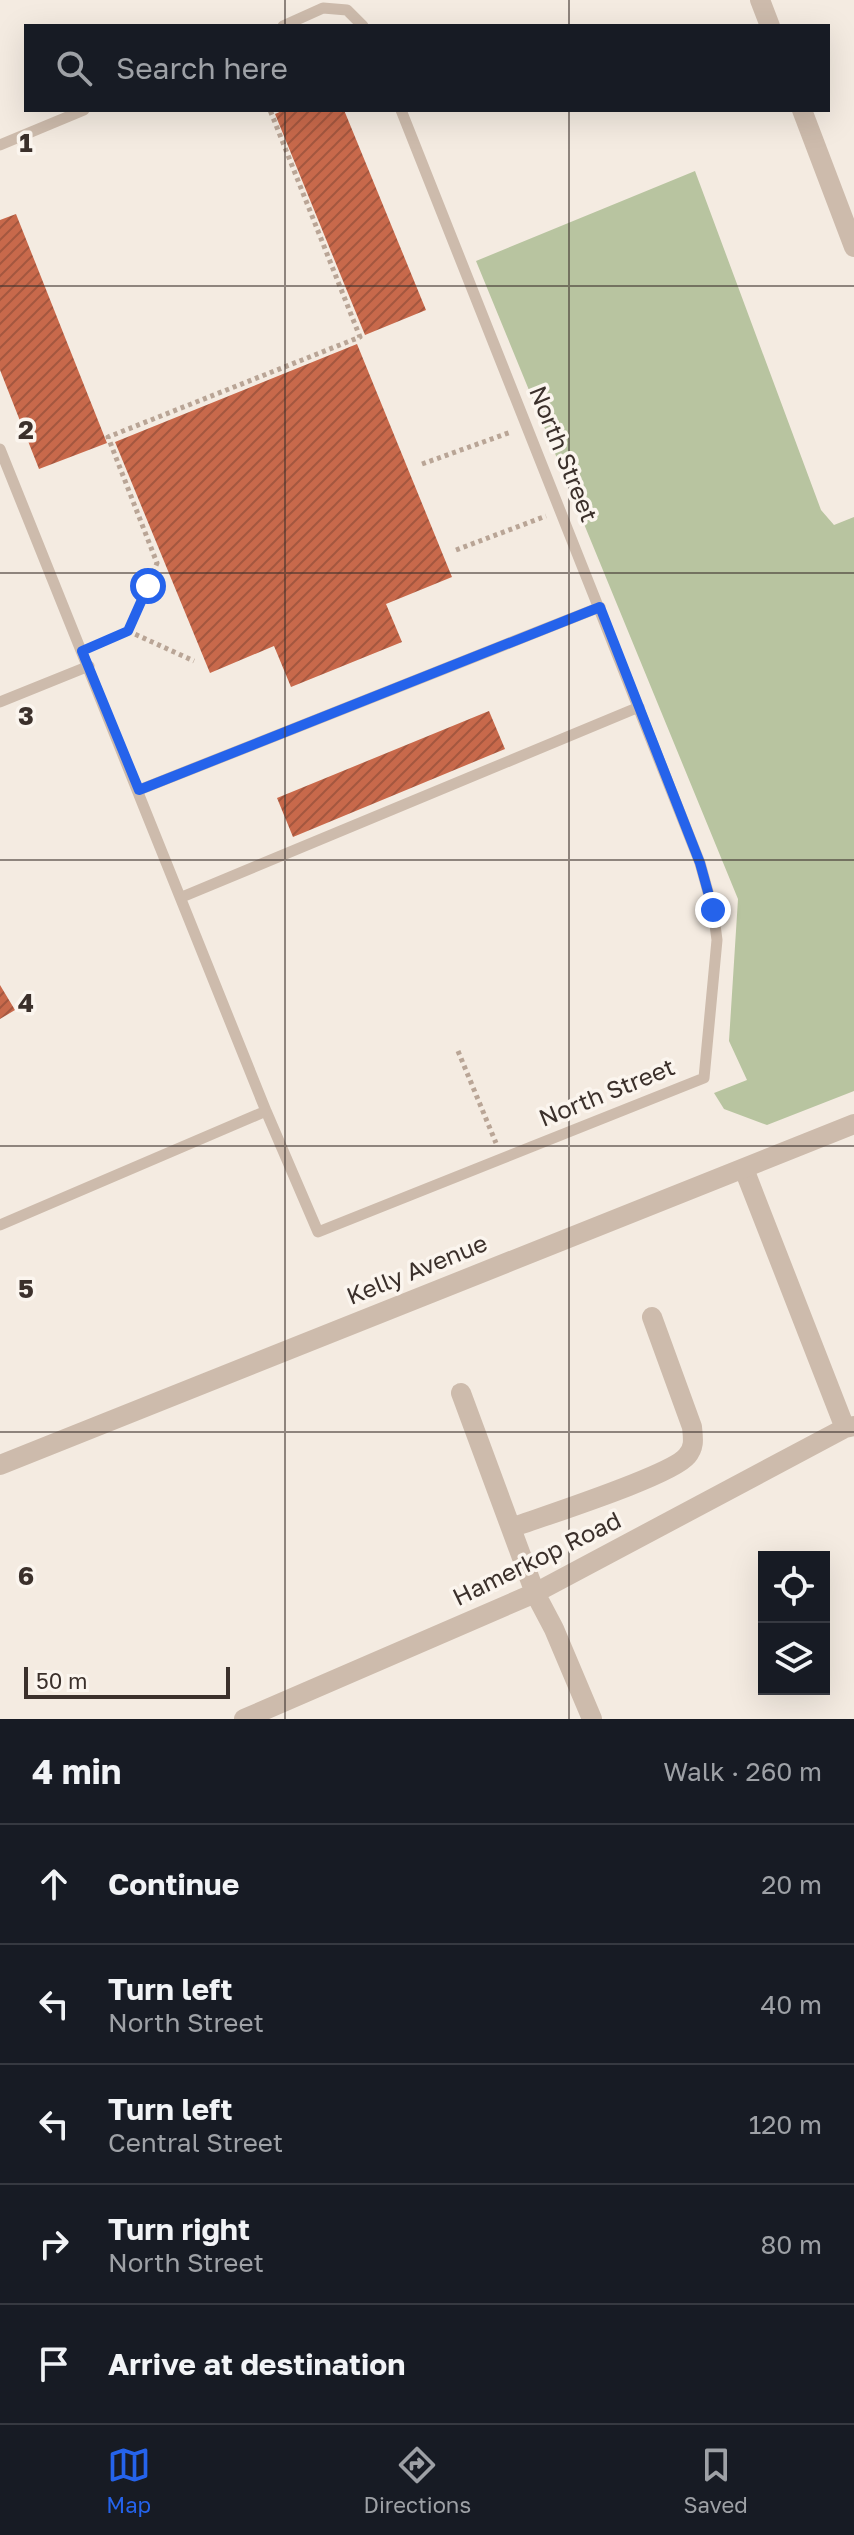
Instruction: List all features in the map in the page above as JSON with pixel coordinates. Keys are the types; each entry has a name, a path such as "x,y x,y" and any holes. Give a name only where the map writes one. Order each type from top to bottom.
{"street":[{"path":"760,0 769,24"},
{"path":"803,112 854,247"},
{"name":"Kelly Avenue","path":"0,1465 854,1124"},
{"path":"744,1169 849,1427"},
{"path":"511,1528 653,1476 686,1458 693,1446 692,1427 652,1317"},
{"path":"461,1393 535,1593 554,1629 592,1719"},
{"name":"Hamerkop Road","path":"244,1719 535,1593 849,1427"}],"lane":[{"path":"287,24 323,8 347,10 361,24"},
{"path":"0,145 79,112"},
{"name":"North Street","path":"0,449 266,1111 318,1232 704,1078 717,940 713,910 700,863 402,112"},
{"path":"139,790 600,607"},
{"path":"0,702 89,666"},
{"path":"182,897 639,707"},
{"path":"0,1225 266,1111"}],"path":[{"path":"82,651 128,631 157,563 108,437 360,337 271,112"},
{"path":"422,464 527,426"},
{"path":"456,550 562,510"},
{"path":"128,631 194,661"},
{"path":"458,1051 503,1158"}],"green space":[{"path":"695,171 821,510 834,525 854,517 854,1091 767,1125 724,1109 714,1093 747,1080 729,1041 738,899 476,261"}],"building":[{"path":"345,112 426,310 365,335 275,114"},
{"path":"16,214 107,443 39,469 0,370 0,220"},
{"path":"357,344 452,577 386,604 402,642 291,687 274,646 210,673 115,442"},
{"path":"489,711 505,749 293,837 277,798"},
{"path":"0,985 15,1010 0,1019"}],"route":[{"path":"148,586 128,631 82,651 139,790 600,607 700,863 713,910"}]}
